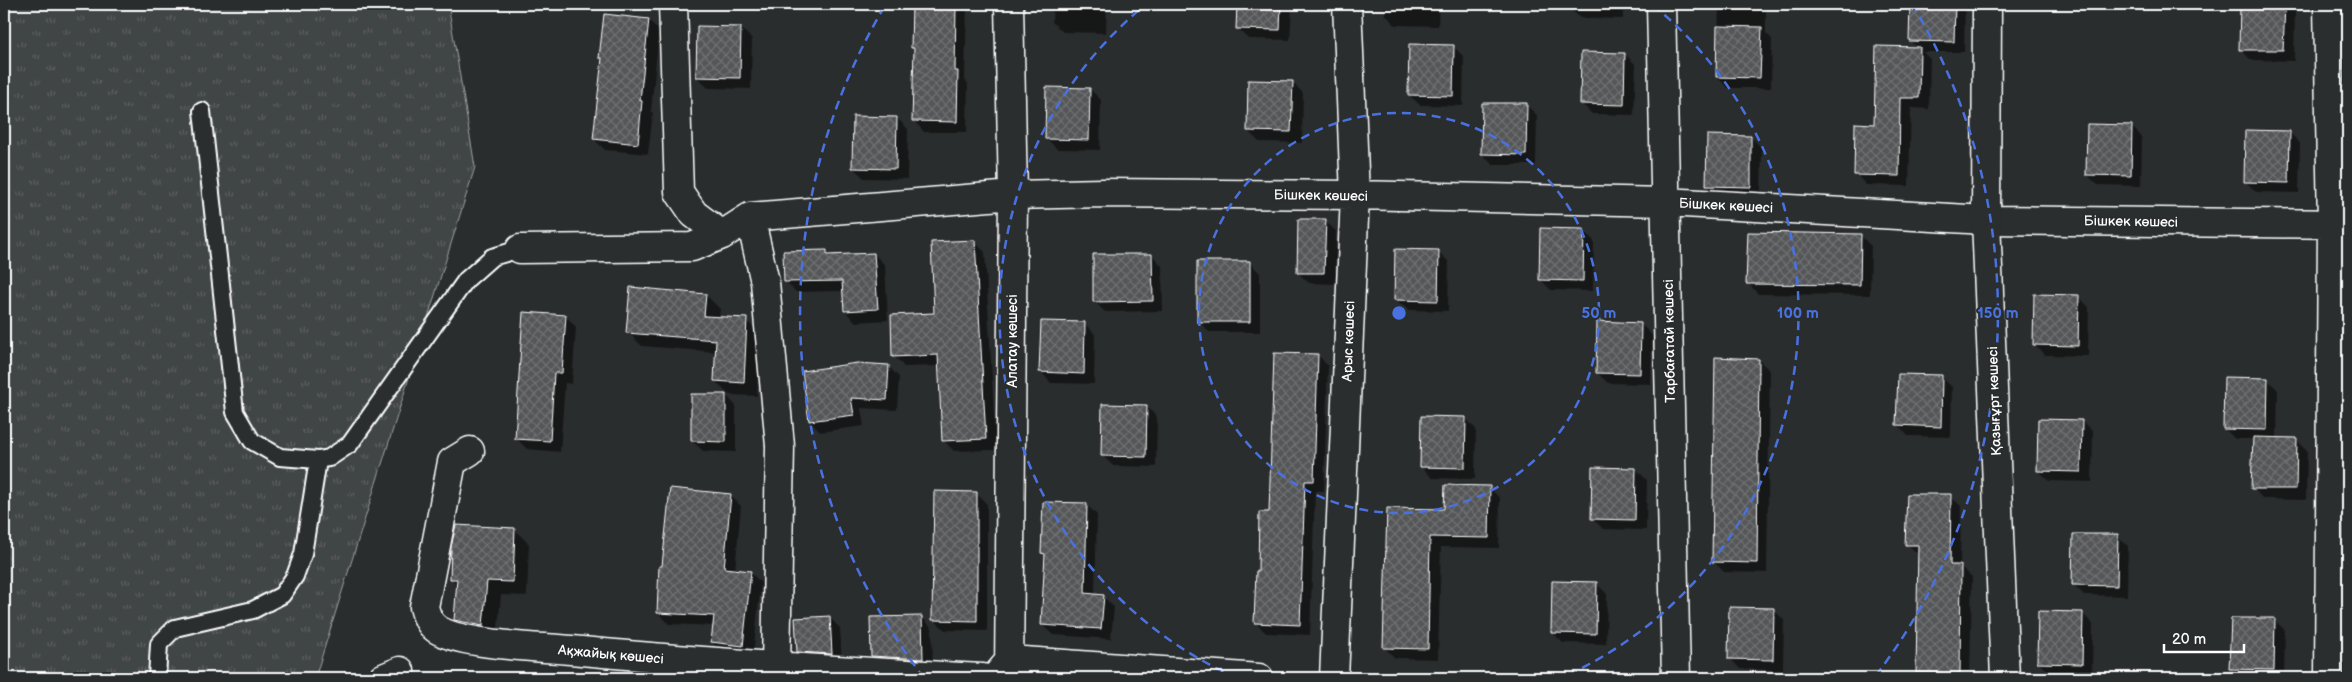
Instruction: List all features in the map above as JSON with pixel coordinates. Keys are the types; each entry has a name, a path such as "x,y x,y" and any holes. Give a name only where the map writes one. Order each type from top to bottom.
{"street":[{"path":"673,4 679,192 694,214 722,235"},
{"name":"Алатау көшесі","path":"1004,672 1013,195 1009,4"},
{"name":"Арыс көшесі","path":"1334,678 1355,195 1347,4"},
{"name":"Тарбағатай көшесі","path":"1661,4 1676,678"},
{"name":"Қазығұрт көшесі","path":"1987,4 1986,220 2005,678"},
{"path":"2328,4 2340,224 2330,678"},
{"name":"Бішкек көшесі","path":"750,217 1013,195 1103,193 1355,195 1666,202 1986,220 2340,224"},
{"path":"520,249 692,247 722,235 750,217 765,282 780,446 776,668"},
{"name":"Ақжайық көшесі","path":"470,451 452,462 424,607 429,622 440,631 462,638 664,669 776,668 983,678"},
{"path":"1004,672 1259,678"}],"lane":[{"path":"202,111 235,412 252,441 280,457 318,460 329,458 350,444 466,280 492,258 520,249"},
{"path":"157,678 159,644 175,628 253,610 282,595 296,576 303,554 318,460"}],"green space":[{"path":"4,4 448,4 475,167 315,678 4,678"}],"building":[{"path":"912,4 956,4 955,71 958,71 957,122 912,121 914,48 911,48"},
{"path":"1237,4 1281,4 1280,30 1236,29"},
{"path":"1910,4 1955,4 1954,42 1909,41"},
{"path":"2240,4 2285,4 2283,50 2239,50"},
{"path":"604,14 649,19 640,100 642,101 638,144 593,139 602,58 599,58"},
{"path":"697,26 741,27 740,78 696,77"},
{"path":"1717,26 1762,27 1760,78 1716,77"},
{"path":"1409,44 1454,45 1453,96 1408,95"},
{"path":"1876,46 1920,47 1919,98 1900,98 1899,176 1854,175 1855,123 1874,124"},
{"path":"1581,52 1625,53 1624,105 1580,104"},
{"path":"1248,80 1293,81 1291,132 1247,131"},
{"path":"1046,87 1090,88 1089,140 1045,139"},
{"path":"1482,103 1527,103 1526,155 1481,154"},
{"path":"853,116 897,117 896,169 852,168"},
{"path":"2087,124 2132,125 2131,176 2086,175"},
{"path":"2245,130 2290,131 2289,183 2244,182"},
{"path":"1707,135 1751,136 1751,187 1706,186"},
{"path":"1298,219 1326,219 1324,273 1297,273"},
{"path":"1540,228 1584,229 1583,281 1539,280"},
{"path":"1748,232 1861,234 1860,285 1746,284"},
{"path":"975,240 986,439 942,441 938,355 892,357 891,315 934,313 931,242"},
{"path":"1395,249 1439,250 1438,301 1394,300"},
{"path":"827,250 827,255 874,253 878,309 844,311 842,281 784,282 783,251"},
{"path":"1093,254 1152,254 1153,301 1093,302"},
{"path":"1197,261 1250,261 1250,322 1197,322"},
{"path":"630,287 706,294 704,316 747,318 744,383 714,381 716,340 626,333"},
{"path":"2034,294 2079,295 2078,346 2033,345"},
{"path":"523,312 566,315 562,373 554,373 550,441 515,439"},
{"path":"1041,321 1085,322 1084,374 1039,372"},
{"path":"1597,321 1641,323 1640,374 1596,373"},
{"path":"1274,353 1318,354 1314,481 1305,481 1300,625 1254,623 1256,571 1258,571 1259,512 1269,512"},
{"path":"1715,357 1759,359 1757,563 1712,562"},
{"path":"857,363 889,365 887,400 851,398 854,415 809,421 802,371"},
{"path":"1898,374 1942,375 1941,427 1896,425"},
{"path":"2224,377 2268,378 2267,430 2223,429"},
{"path":"691,394 726,394 726,442 691,441"},
{"path":"1102,404 1147,405 1146,457 1101,456"},
{"path":"1421,416 1466,417 1465,468 1420,467"},
{"path":"2038,419 2082,420 2081,472 2037,471"},
{"path":"2253,437 2297,438 2296,489 2251,489"},
{"path":"1592,467 1636,468 1635,520 1591,519"},
{"path":"1445,485 1490,486 1489,538 1430,537 1428,649 1383,648 1387,508 1444,509"},
{"path":"670,488 731,494 724,568 751,571 743,646 711,642 714,616 657,613 659,566 662,566"},
{"path":"934,491 977,492 977,621 932,620"},
{"path":"1907,494 1951,494 1950,565 1961,565 1960,674 1916,673 1918,545 1905,545"},
{"path":"1043,502 1087,503 1085,593 1104,595 1101,629 1041,625 1045,554 1041,553"},
{"path":"456,525 515,528 513,582 487,581 483,626 454,620 457,579 450,579 451,547"},
{"path":"2073,534 2118,534 2117,586 2072,585"},
{"path":"1552,581 1597,582 1596,634 1551,633"},
{"path":"1729,607 1774,608 1773,660 1728,659"},
{"path":"2038,611 2083,612 2082,664 2037,663"},
{"path":"830,616 832,654 797,652 795,618"},
{"path":"922,616 923,659 871,656 870,617"},
{"path":"2231,618 2275,618 2274,670 2229,669"}]}
